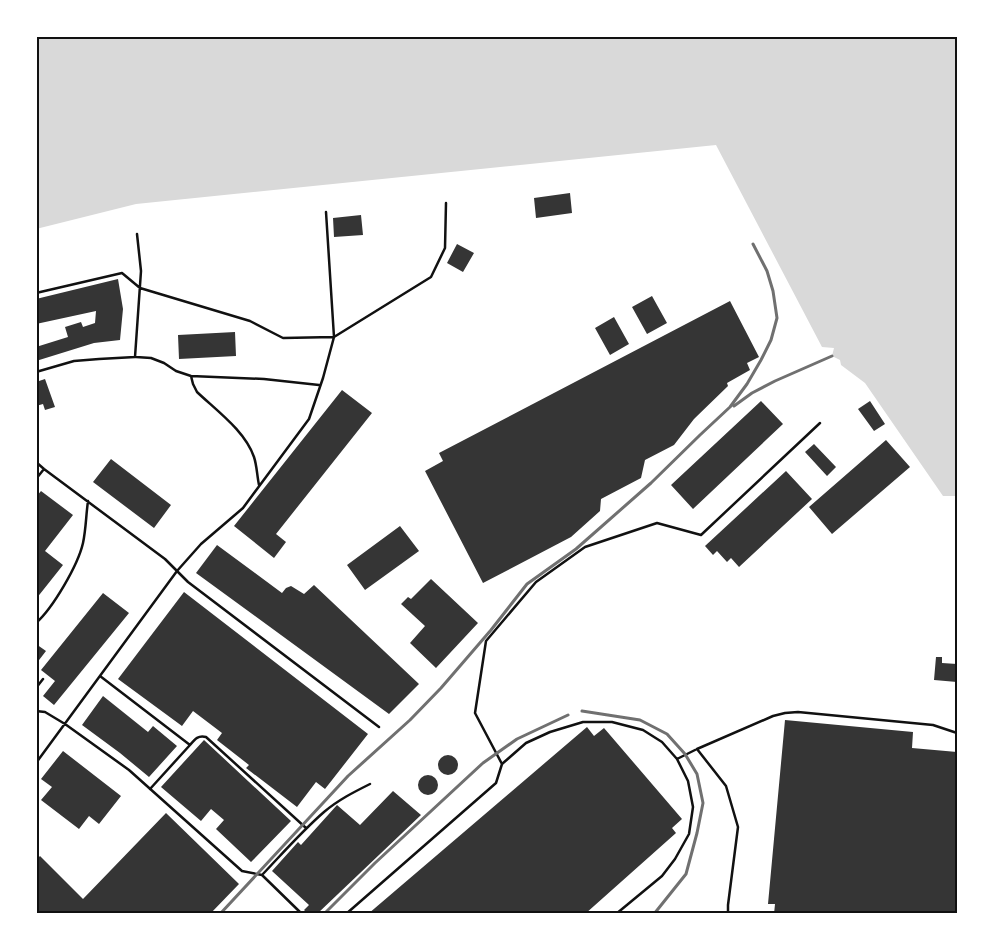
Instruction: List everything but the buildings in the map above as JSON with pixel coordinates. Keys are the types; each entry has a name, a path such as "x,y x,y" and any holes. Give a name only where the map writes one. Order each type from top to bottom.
{"lane":[{"path":"36,293 122,273 140,288 250,320 282,338 334,338 431,277 445,248 446,203"},
{"path":"36,763 177,571 201,544 243,508 309,419 334,338 326,212"},
{"path":"135,357 141,271 137,234"},
{"path":"36,372 74,361 135,357 151,358 164,363 176,371 191,376 264,379 319,385"},
{"path":"191,376 197,392 241,433 250,447 255,459 259,486"},
{"path":"502,764 475,714 486,641 536,582 585,547 657,523 701,536 820,423"},
{"path":"36,462 165,558 196,588 379,726"},
{"path":"36,479 44,469"},
{"path":"36,622 56,598 78,558 83,543 88,501"},
{"path":"100,676 190,745"},
{"path":"36,688 43,678"},
{"path":"36,711 46,712 65,724 129,770 242,871 262,876 302,914"},
{"path":"677,759 697,748 773,716 785,713 798,712 933,725 957,733"},
{"path":"346,914 496,783 502,764 526,743 550,732 583,722 612,722 643,730 662,742 677,759 688,781 693,807 689,834 675,859 662,876 616,914"},
{"path":"150,789 196,738 200,736 206,737 306,828"},
{"path":"697,748 726,786 738,827 728,914"},
{"path":"262,876 306,828 325,811 343,798 370,784"}],"shaded area":[{"path":"36,36 957,36 957,496 943,496 865,383 841,365 840,360 832,356 834,348 822,347 716,145 136,204 36,229"}],"railway":[{"path":"220,914 348,776 410,720 441,688 491,630 527,584 576,549 651,483 730,407 747,384 761,360 771,340 777,318 773,291 767,271 753,244"},
{"path":"734,406 752,393 775,381 832,356"},
{"path":"582,711 640,720 667,734 685,754 697,774 703,803 686,874 654,914"},
{"path":"324,914 375,863 483,763 517,739 568,715"}]}
